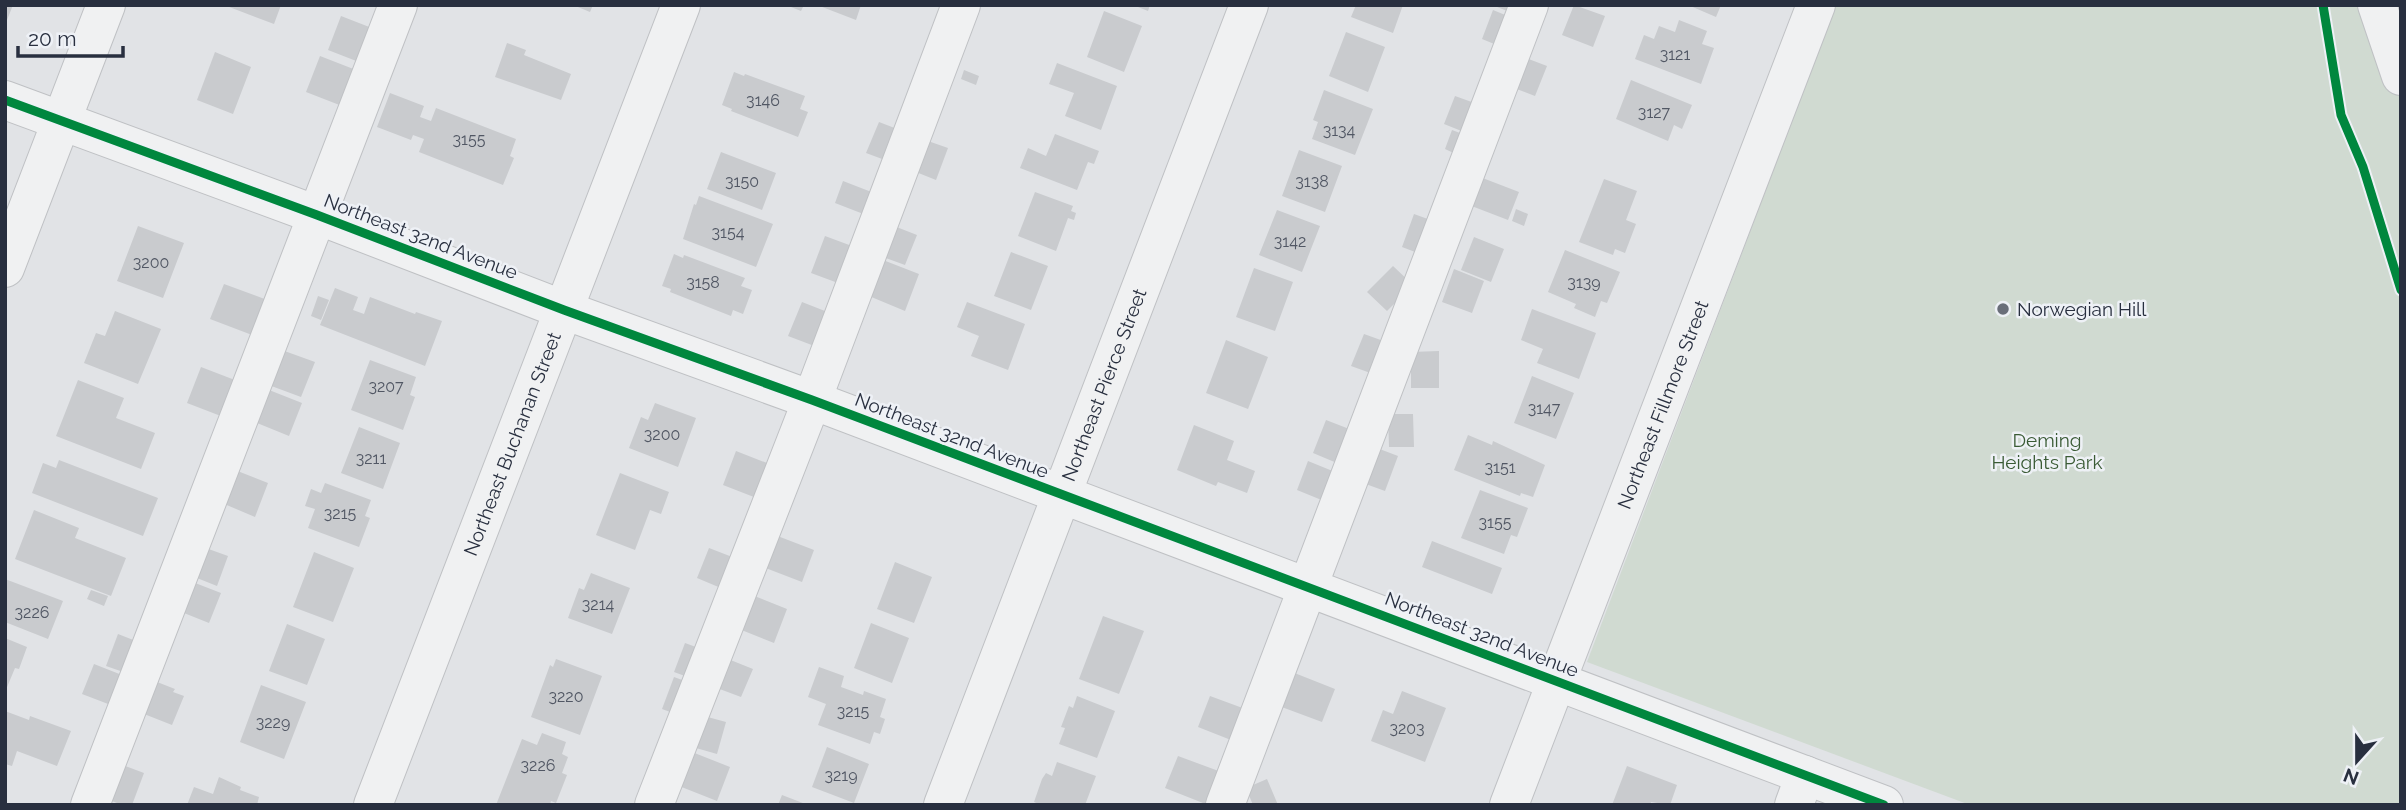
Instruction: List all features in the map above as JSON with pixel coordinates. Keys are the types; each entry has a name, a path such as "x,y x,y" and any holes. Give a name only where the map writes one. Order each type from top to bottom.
{"street":[{"path":"5,268 106,5"},
{"path":"90,805 398,5"},
{"name":"Northeast Buchanan Street","path":"373,805 681,5"},
{"path":"654,805 812,400 961,5"},
{"name":"Northeast Pierce Street","path":"943,805 1249,5"},
{"path":"1225,805 1529,5"},
{"name":"Northeast Fillmore Street","path":"1509,805 1816,5"},
{"path":"2377,5 2401,76"},
{"name":"Northeast 32nd Avenue","path":"5,100 1557,681 1799,790 1884,805"}],"green space":[{"name":"Deming Heights Park","path":"1836,5 2401,5 2401,805 1970,805 1587,662"}],"building":[{"path":"5,5 13,5 5,25"},
{"path":"224,5 281,5 274,24"},
{"path":"573,5 593,5 590,12"},
{"path":"786,5 804,5 801,11"},
{"path":"817,5 861,5 856,20"},
{"path":"1133,5 1150,5 1148,11"},
{"path":"1356,5 1403,5 1393,33 1351,17"},
{"path":"1492,5 1518,5 1515,14"},
{"path":"1574,5 1605,16 1593,47 1562,35"},
{"path":"1688,5 1721,5 1716,17"},
{"path":"1493,10 1515,19 1504,48 1482,39"},
{"path":"1104,11 1142,26 1124,72 1087,57"},
{"path":"341,16 377,30 364,64 328,50"},
{"path":"1679,20 1707,31 1702,44 1714,48 1701,84 1635,59 1644,35 1654,39 1659,26 1675,32"},
{"path":"1346,32 1385,47 1368,92 1329,76"},
{"path":"507,43 526,50 524,55 571,74 561,100 495,77"},
{"path":"215,52 251,67 233,114 197,100"},
{"path":"320,56 356,70 342,106 306,92"},
{"path":"1526,58 1547,66 1535,96 1514,88"},
{"path":"1057,63 1117,86 1101,130 1065,116 1074,93 1049,84"},
{"path":"964,70 979,76 976,85 961,79"},
{"path":"734,72 805,96 800,109 808,112 798,137 722,105"},
{"path":"1631,80 1692,105 1682,129 1674,125 1668,141 1616,119"},
{"path":"1324,90 1373,109 1355,155 1312,139 1318,122 1313,120"},
{"path":"390,93 424,106 420,117 431,121 436,108 516,139 510,156 514,158 503,185 419,152 424,139 413,135 411,140 377,127"},
{"path":"1455,96 1480,105 1469,134 1444,124"},
{"path":"879,122 905,132 893,163 866,153"},
{"path":"1452,130 1468,136 1460,156 1445,149"},
{"path":"1055,134 1099,151 1094,164 1088,162 1077,190 1020,168 1028,148 1046,156"},
{"path":"928,141 948,148 936,180 916,172"},
{"path":"1299,150 1342,166 1325,212 1282,196"},
{"path":"721,152 776,173 762,210 707,189"},
{"path":"1480,177 1519,192 1508,220 1469,205"},
{"path":"1604,179 1637,191 1626,220 1636,224 1625,253 1615,249 1613,255 1579,242"},
{"path":"843,181 874,193 866,215 835,203"},
{"path":"1035,192 1073,206 1071,211 1076,213 1074,220 1068,218 1056,251 1018,236"},
{"path":"699,196 773,224 756,267 683,239"},
{"path":"1516,209 1528,214 1524,226 1512,221"},
{"path":"1277,210 1320,226 1302,272 1259,255"},
{"path":"1414,214 1436,222 1423,255 1402,247"},
{"path":"138,226 184,243 163,298 117,281"},
{"path":"894,226 917,235 905,265 883,257"},
{"path":"825,236 860,249 846,286 811,273"},
{"path":"1474,237 1504,249 1491,282 1461,270"},
{"path":"1565,250 1620,272 1607,303 1601,301 1595,317 1574,308 1576,304 1548,292"},
{"path":"1011,252 1048,266 1031,310 994,296"},
{"path":"674,254 683,258 684,255 745,278 741,286 752,290 743,314 733,310 731,316 670,292 671,289 662,286"},
{"path":"883,260 919,274 905,311 869,296"},
{"path":"1393,266 1413,285 1387,311 1367,292"},
{"path":"1254,268 1293,282 1275,331 1236,317"},
{"path":"1454,269 1484,281 1472,313 1442,302"},
{"path":"224,284 270,301 257,337 210,319"},
{"path":"335,288 358,297 353,310 364,314 370,297 442,321 425,366 320,325"},
{"path":"318,296 329,300 321,320 311,316"},
{"path":"802,302 830,313 817,347 788,336"},
{"path":"967,302 1025,324 1008,370 971,356 979,336 957,327"},
{"path":"1532,309 1596,333 1579,379 1537,363 1543,349 1521,340"},
{"path":"115,311 161,329 138,384 84,363 96,333 105,336"},
{"path":"1364,334 1389,343 1376,375 1351,366"},
{"path":"1226,340 1268,357 1248,409 1206,393"},
{"path":"279,349 315,362 301,397 266,384"},
{"path":"1439,351 1439,388 1411,388 1411,352"},
{"path":"370,360 416,377 410,395 415,397 403,430 351,410"},
{"path":"201,367 240,382 226,418 187,403"},
{"path":"1532,376 1574,393 1556,439 1514,423"},
{"path":"78,380 124,398 116,418 155,433 141,469 56,436"},
{"path":"264,388 302,403 289,436 252,421"},
{"path":"655,403 696,418 678,467 629,448 641,417 648,420"},
{"path":"1388,414 1413,414 1414,447 1389,447"},
{"path":"1326,420 1357,432 1344,466 1313,453"},
{"path":"1194,425 1234,441 1227,460 1255,471 1247,493 1218,482 1216,486 1177,470"},
{"path":"359,427 400,443 383,489 341,473"},
{"path":"1468,435 1492,445 1493,441 1545,465 1533,497 1521,493 1520,496 1454,470"},
{"path":"1377,448 1398,456 1385,491 1363,483"},
{"path":"736,451 772,465 759,499 723,485"},
{"path":"59,460 158,498 143,536 32,493 43,463 56,468"},
{"path":"1308,461 1335,472 1324,501 1297,490"},
{"path":"235,470 268,483 255,517 222,503"},
{"path":"620,473 669,492 661,514 650,510 635,550 596,535"},
{"path":"325,483 371,500 365,516 370,518 359,547 308,528 315,509 305,506 311,489 321,493"},
{"path":"1480,490 1528,508 1517,537 1511,535 1504,554 1461,538"},
{"path":"34,510 79,528 75,538 126,558 111,596 15,559"},
{"path":"775,535 814,550 802,582 763,567"},
{"path":"1432,541 1502,568 1492,594 1422,567"},
{"path":"203,547 228,556 217,586 192,576"},
{"path":"709,548 740,560 728,591 697,578"},
{"path":"314,552 354,568 333,622 293,607"},
{"path":"895,562 932,577 914,623 877,609"},
{"path":"591,573 630,588 612,634 568,618 579,588 584,590"},
{"path":"5,579 63,601 48,639 5,622"},
{"path":"190,581 221,593 209,623 179,611"},
{"path":"91,590 108,596 104,606 87,599"},
{"path":"752,595 787,609 774,643 739,629"},
{"path":"1103,616 1144,631 1119,694 1079,679"},
{"path":"871,623 909,638 892,683 854,668"},
{"path":"287,624 325,639 307,685 269,671"},
{"path":"118,634 141,643 129,674 106,666"},
{"path":"5,638 27,647 19,669 15,668 5,692"},
{"path":"685,643 704,650 693,679 674,672"},
{"path":"556,659 602,676 580,735 531,717 550,665 553,667"},
{"path":"728,659 753,669 741,697 717,688"},
{"path":"94,664 127,677 116,707 82,694"},
{"path":"819,667 844,676 841,687 886,699 880,717 885,719 880,734 874,732 870,744 818,725 826,704 808,697"},
{"path":"1292,672 1335,689 1322,722 1279,706"},
{"path":"674,677 693,684 681,716 662,709"},
{"path":"152,680 175,689 173,692 184,696 172,725 139,712"},
{"path":"261,685 306,702 284,759 240,742"},
{"path":"1402,691 1446,708 1425,762 1371,741 1383,710 1393,714"},
{"path":"1077,696 1115,711 1097,758 1059,744 1065,728 1061,727 1069,706 1073,708"},
{"path":"1210,696 1248,710 1236,742 1198,727"},
{"path":"5,711 29,720 30,716 71,731 57,766 17,751 12,766 5,764"},
{"path":"704,716 726,722 717,754 696,748"},
{"path":"542,733 566,742 562,754 568,757 562,773 567,775 556,803 551,801 550,805 496,805 522,739 537,745"},
{"path":"827,747 869,764 854,803 812,787"},
{"path":"692,752 730,767 717,801 679,786"},
{"path":"1178,756 1224,773 1208,805 1165,788"},
{"path":"1057,762 1096,776 1085,805 1041,805 1034,802 1042,779 1046,773 1052,776"},
{"path":"120,764 144,773 132,805 122,805 107,799"},
{"path":"1627,766 1677,785 1670,805 1651,802 1650,805 1612,805"},
{"path":"219,777 241,787 240,790 259,797 257,805 187,805 194,787 213,794"},
{"path":"1267,779 1278,805 1253,805 1246,788"},
{"path":"782,795 808,805 778,805"}],"cycle path":[{"path":"2323,5 2341,115 2363,167 2401,290"},
{"path":"5,100 812,400 1884,805"}],"place":[{"name":"Norwegian Hill","path":"2003,309"}]}
